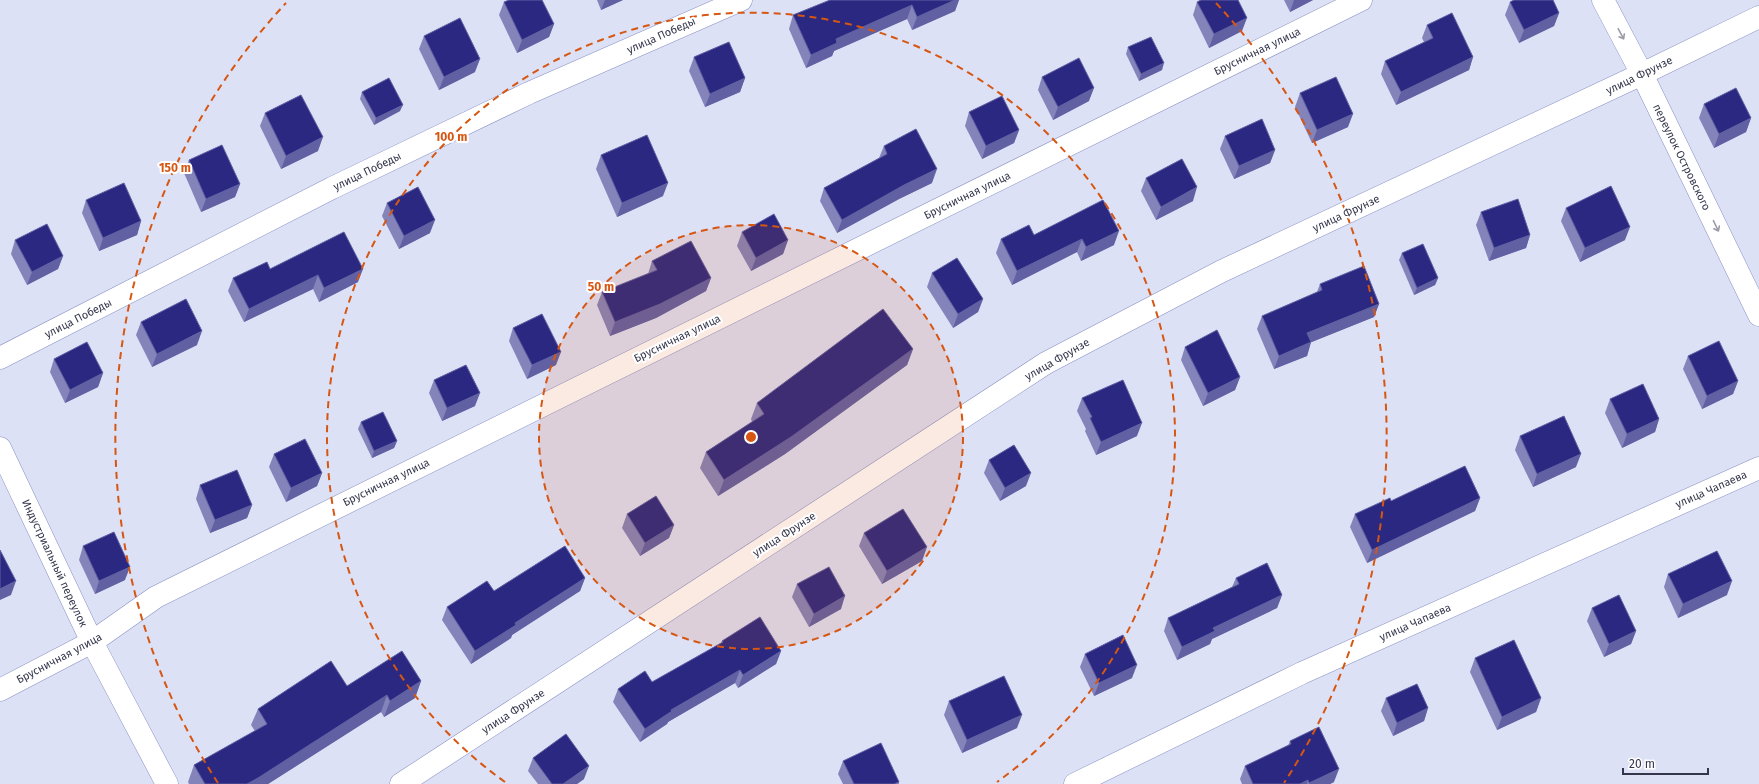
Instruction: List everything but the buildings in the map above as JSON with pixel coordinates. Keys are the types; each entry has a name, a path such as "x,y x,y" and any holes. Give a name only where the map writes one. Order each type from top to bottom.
{"street":[{"name":"улица Победы","path":"0,358 332,188 528,93 741,0"},
{"name":"Брусничная улица","path":"0,690 92,642 156,597 1361,0"},
{"name":"переулок Островского","path":"1602,0 1642,74 1759,315"},
{"name":"улица Фрунзе","path":"401,784 1046,363 1222,270 1642,74 1759,17"},
{"name":"Индустриальный переулок","path":"0,448 92,642 167,784"},
{"name":"улица Чапаева","path":"1075,784 1302,673 1759,468"}]}
